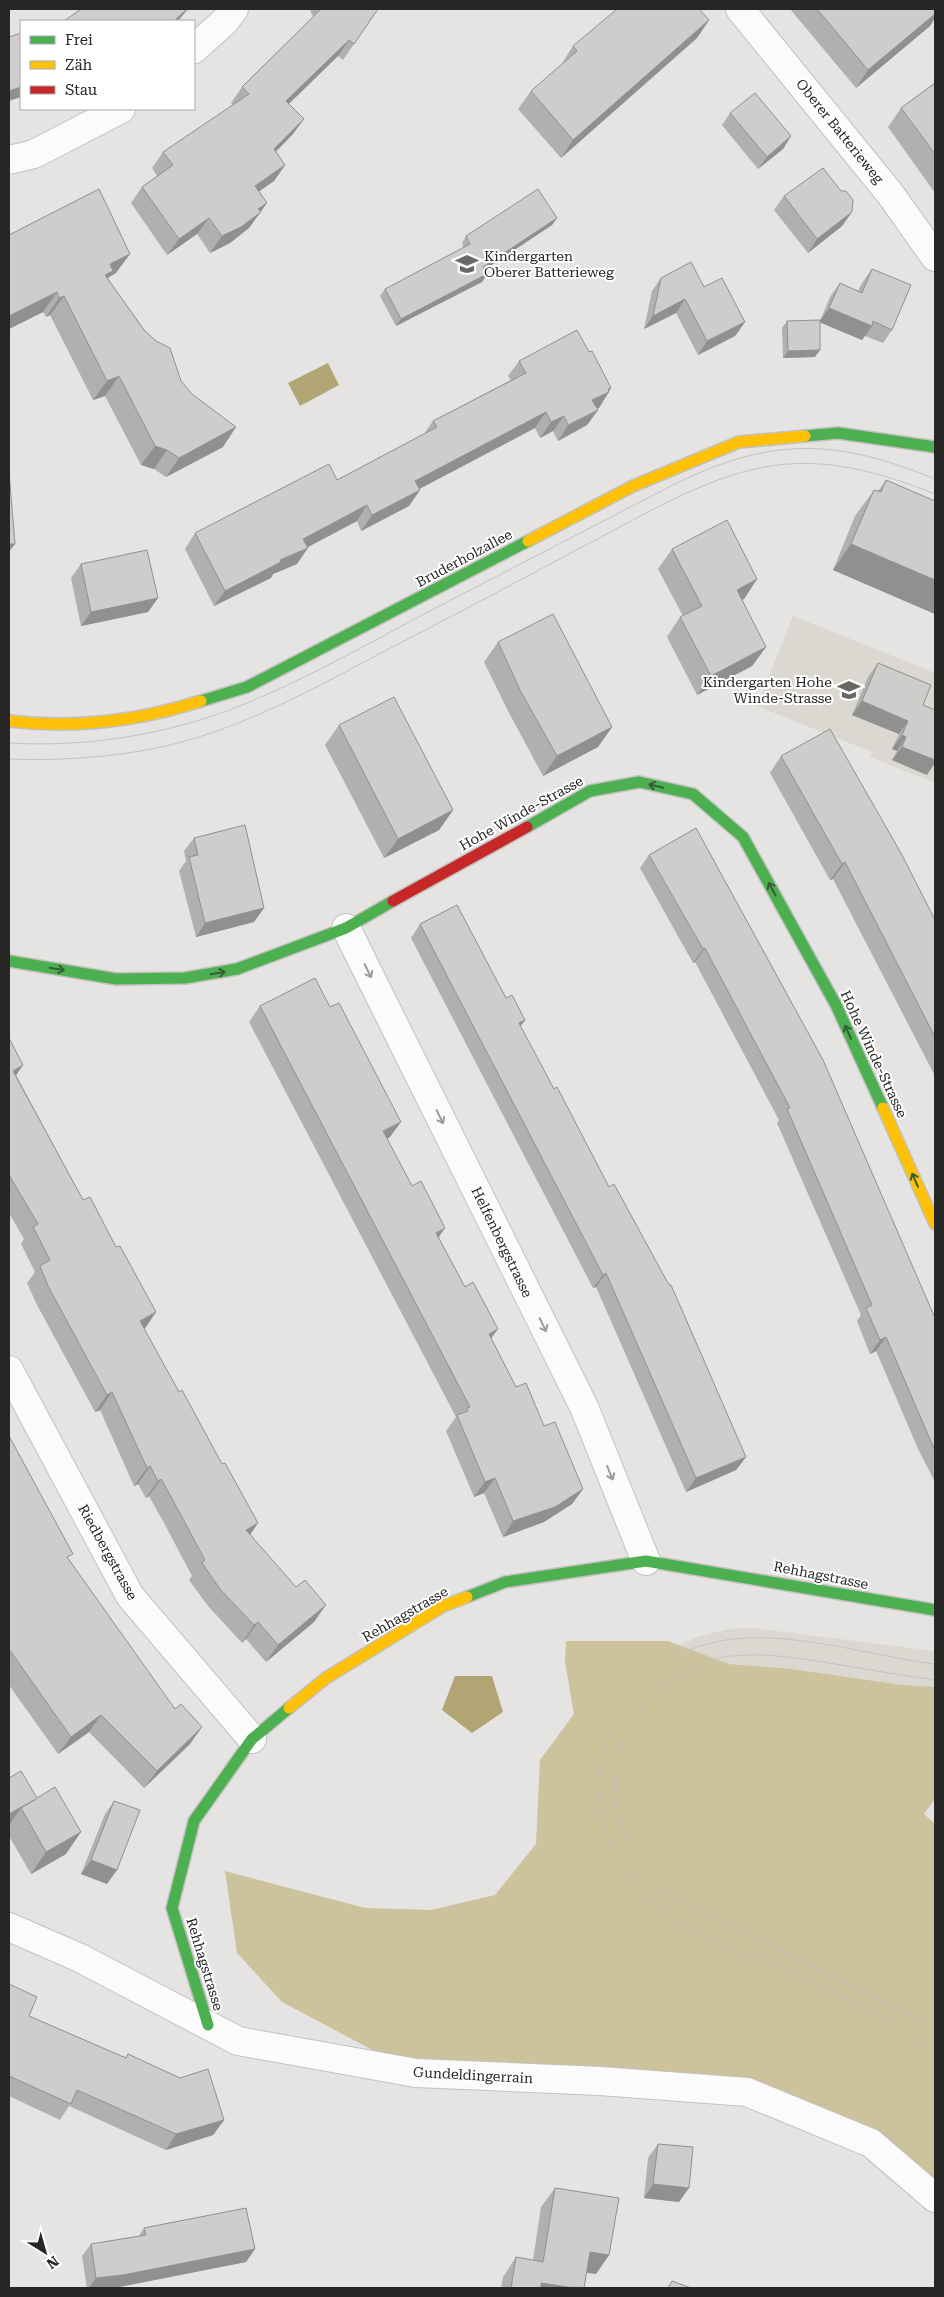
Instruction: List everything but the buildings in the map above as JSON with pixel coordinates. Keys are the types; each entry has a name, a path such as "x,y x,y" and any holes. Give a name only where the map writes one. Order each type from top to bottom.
{"street":[{"path":"195,48 225,21 234,9"},
{"name":"Oberer Batterieweg","path":"740,9 891,195 935,257"},
{"path":"9,160 34,154 119,110"},
{"name":"Bruderholzallee","path":"9,721 40,725 95,724 174,710 247,686 633,486 739,442 838,433 935,447"},
{"name":"Hohe Winde-Strasse","path":"9,961 116,979 185,978 237,970 346,928 590,791 639,782 693,794 743,837 836,1005 935,1224"},
{"name":"Helfenbergstrasse","path":"346,928 584,1407 646,1561"},
{"name":"Riedbergstrasse","path":"9,1370 130,1596 252,1740"},
{"name":"Rehhagstrasse","path":"208,2025 172,1908 194,1821 252,1740 326,1678 443,1606 504,1582 646,1561 935,1610"},
{"name":"Gundeldingerrain","path":"9,1927 80,1958 238,2041 416,2073 600,2081 747,2092 872,2143 935,2198"}],"shaded area":[{"path":"328,363 339,385 300,406 288,383"},
{"name":"Kindergarten Hohe Winde-Strasse","path":"793,616 935,673 935,783 870,757 872,752 757,706"},
{"path":"753,1628 935,1651 935,1687 902,1685 792,1669 729,1664 679,1645 697,1637 729,1629"},
{"path":"566,1641 668,1641 729,1664 792,1669 902,1685 935,1687 935,1799 924,1814 935,1824 935,2198 871,2143 747,2092 416,2073 282,2002 237,1953 225,1871 365,1908 431,1910 495,1895 536,1844 540,1760 574,1714 565,1662"},
{"path":"455,1676 492,1676 503,1712 472,1733 442,1710"}],"tram line":[{"path":"9,743 71,743 133,736 194,722 252,701 361,648 669,487 738,459 770,451 801,448 832,450 898,465 935,479"},
{"path":"9,759 73,759 136,752 178,743 256,716 330,680 671,500 741,472 787,464 809,463 830,465 873,473 935,494"},
{"path":"935,1664 816,1643 776,1638 737,1639 699,1646 665,1663 634,1692 611,1730 604,1750 600,1772 602,1809 611,1843 618,1860 628,1875 652,1902 696,1931 837,1996 896,2027 935,2051"},
{"path":"935,1680 778,1656 729,1656 705,1661 683,1671 663,1685 644,1706 630,1728 623,1744 616,1769 615,1786 619,1820 633,1852 653,1879 676,1900 727,1927 852,1986 935,2032"}],"traffic: fast":[{"path":"805,436 838,433 935,447"},
{"path":"201,701 247,687 528,541"},
{"path":"527,827 590,791 639,782 693,794 743,837 836,1005 883,1108"},
{"path":"9,961 116,979 185,978 237,969 346,928 393,901"},
{"path":"467,1597 505,1582 646,1561 935,1610"},
{"path":"208,2025 172,1908 194,1821 252,1739 289,1708"}],"traffic: slow":[{"path":"528,541 633,486 739,442 805,436"},
{"path":"9,721 58,724 106,722 154,714 201,701"},
{"path":"883,1108 935,1224"},
{"path":"289,1708 326,1678 443,1606 467,1597"}],"traffic: jam":[{"path":"393,901 527,827"}],"place":[{"name":"Kindergarten Oberer Batterieweg","path":"467,264"},
{"name":"Kindergarten Hohe Winde-Strasse","path":"849,690"}]}
